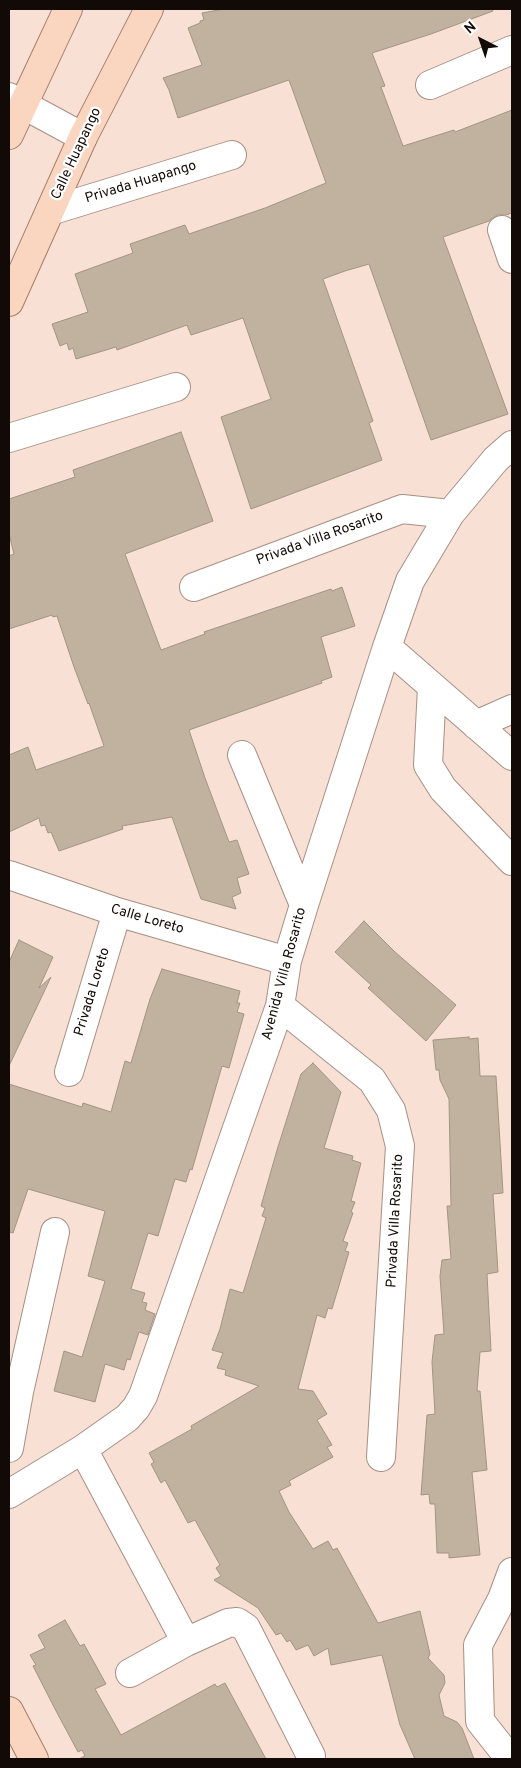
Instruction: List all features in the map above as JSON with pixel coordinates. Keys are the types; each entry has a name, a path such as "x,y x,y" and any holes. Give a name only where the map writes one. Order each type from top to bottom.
{"main road":[{"path":"9,135 16,101 68,9"},
{"name":"Calle Huapango","path":"9,302 83,138 149,9"},
{"path":"9,1711 34,1759"}],"street":[{"path":"430,85 512,50"},
{"path":"16,101 83,138"},
{"name":"Privada Huapango","path":"50,211 232,155"},
{"path":"502,230 512,258"},
{"path":"9,438 176,388"},
{"name":"Avenida Villa Rosarito","path":"9,1494 83,1449 127,1418 143,1396 280,1006 287,961 387,647 410,581 450,514 496,459 512,445"},
{"name":"Privada Villa Rosarito","path":"194,587 402,509 450,514"},
{"path":"387,647 512,756"},
{"path":"432,686 428,765 443,789 512,861"},
{"path":"476,725 512,709"},
{"path":"242,755 304,906"},
{"name":"Calle Loreto","path":"9,875 117,912 287,961"},
{"name":"Privada Loreto","path":"69,1072 117,912"},
{"name":"Privada Villa Rosarito","path":"280,1006 372,1080 391,1110 400,1146 381,1457"},
{"path":"9,1448 19,1392 55,1232"},
{"path":"83,1449 186,1642"},
{"path":"510,1759 480,1721 478,1645 502,1599 512,1572"},
{"path":"130,1673 186,1642 237,1622 246,1628 311,1756"}],"building":[{"path":"224,9 492,9 493,11 431,34 372,53 385,86 381,87 403,146 454,130 455,132 512,110 512,213 497,215 489,221 443,237 508,414 431,440 369,264 323,279 373,421 369,423 382,460 251,509 221,417 271,399 243,318 191,335 187,325 117,350 116,347 76,359 73,348 69,350 67,343 60,346 52,324 88,312 75,274 133,253 130,244 185,225 189,234 265,208 326,183 289,80 178,118 163,78 202,65 188,28 204,20 202,13"},
{"path":"181,432 213,521 125,554 161,650 205,634 204,632 331,589 332,591 342,587 355,626 321,637 332,677 321,681 322,683 189,730 229,842 237,840 249,874 237,878 241,893 232,897 236,909 201,899 172,817 122,826 123,829 59,851 51,832 48,833 45,825 41,826 39,818 9,832 9,755 28,747 36,770 104,746 57,616 53,617 52,615 9,629 9,556 14,554 9,534 9,499 75,477 73,470"},
{"path":"364,921 395,952 456,1005 426,1041 368,988 371,985 335,952"},
{"path":"19,940 53,957 39,988 51,977 9,1066 9,962"},
{"path":"162,969 240,991 237,1003 240,1003 237,1012 244,1014 229,1068 222,1066 192,1170 190,1169 186,1182 175,1179 158,1236 148,1233 131,1289 145,1293 142,1302 147,1303 145,1310 155,1314 148,1335 139,1332 130,1360 127,1359 124,1370 105,1364 95,1402 54,1391 64,1351 82,1357 105,1281 88,1276 105,1211 28,1189 13,1233 9,1232 9,1084 82,1107 83,1103 111,1112 125,1061 131,1063 150,999"},
{"path":"469,1037 469,1039 478,1038 480,1076 496,1076 503,1193 493,1194 498,1272 487,1274 491,1351 480,1352 477,1391 480,1391 487,1470 472,1472 480,1555 449,1558 449,1553 437,1553 435,1504 430,1504 429,1494 421,1495 427,1415 435,1414 432,1362 435,1335 444,1334 440,1276 442,1260 451,1259 447,1206 451,1206 449,1099 440,1080 439,1070 436,1070 433,1040"},
{"path":"313,1063 341,1092 324,1148 353,1156 352,1160 361,1163 351,1201 355,1202 351,1212 353,1213 343,1241 348,1243 345,1251 349,1252 332,1309 328,1308 325,1318 317,1315 298,1389 313,1391 327,1414 317,1420 332,1445 327,1447 333,1457 289,1481 291,1485 279,1491 289,1512 313,1549 328,1541 333,1550 337,1548 378,1623 420,1611 430,1654 428,1658 444,1675 445,1683 439,1695 444,1716 457,1722 462,1728 474,1759 415,1759 400,1725 382,1655 331,1665 328,1648 314,1656 308,1645 296,1650 290,1640 287,1642 281,1633 276,1635 258,1608 214,1580 221,1576 216,1568 220,1565 195,1520 188,1523 165,1480 161,1483 151,1464 154,1462 149,1453 192,1429 191,1426 259,1386 225,1375 226,1370 217,1368 223,1353 212,1350 220,1329 230,1289 243,1293 266,1218 262,1216 265,1208 261,1206 277,1150 301,1074"},
{"path":"65,1620 80,1646 84,1644 106,1684 95,1689 121,1735 215,1684 217,1687 225,1683 266,1759 79,1759 85,1756 82,1750 78,1752 33,1666 36,1665 30,1655 45,1648 38,1635"}]}
